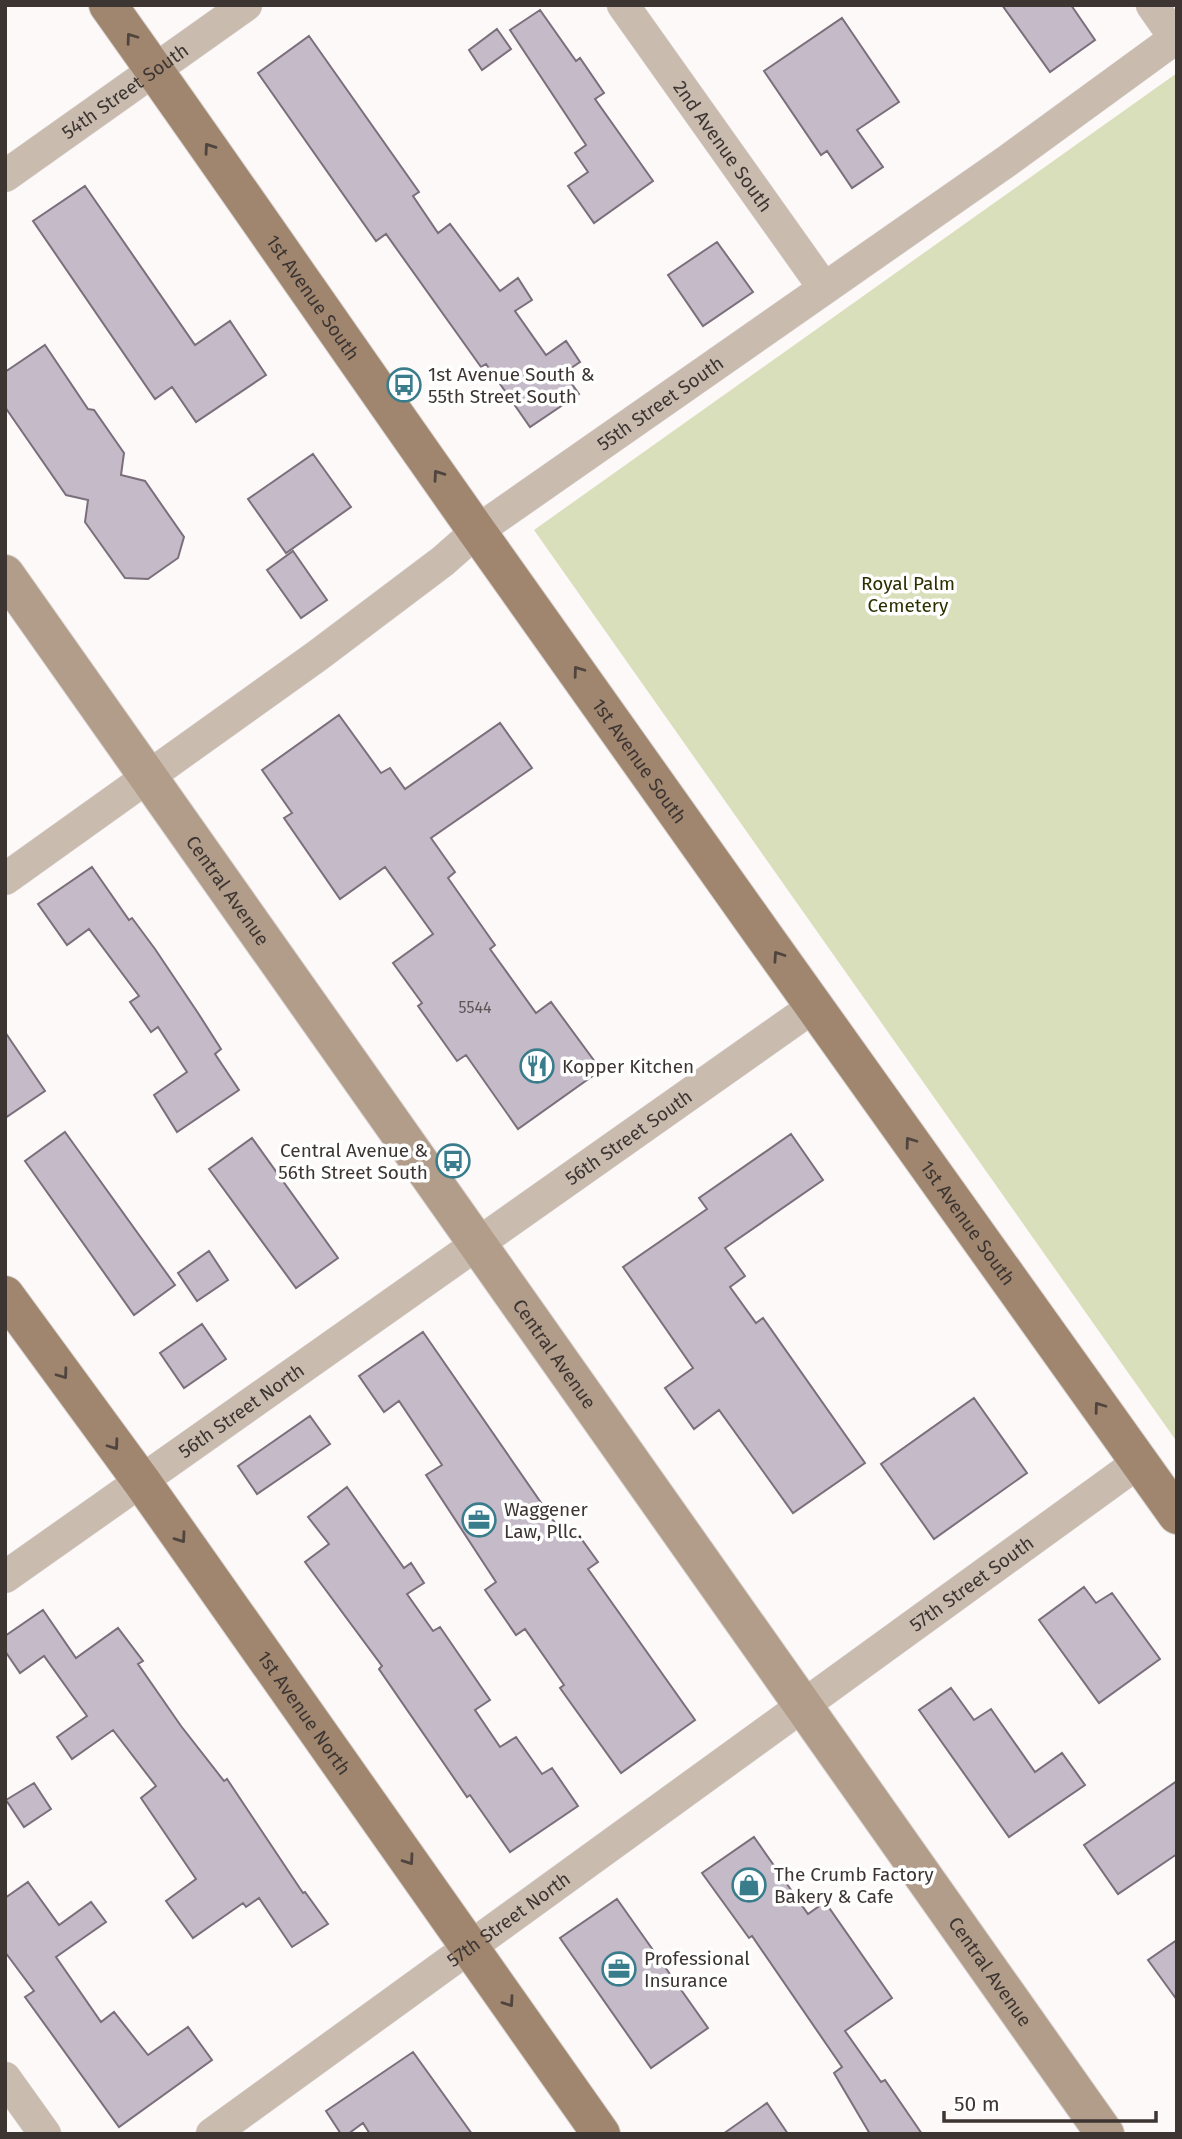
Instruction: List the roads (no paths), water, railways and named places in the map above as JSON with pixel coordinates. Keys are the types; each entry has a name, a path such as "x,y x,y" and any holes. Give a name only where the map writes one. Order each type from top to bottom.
{"main road":[{"name":"1st Avenue South","path":"108,5 813,1007 1177,1514"},
{"name":"Central Avenue","path":"5,573 1105,2134"},
{"name":"1st Avenue North","path":"5,1295 142,1482 601,2134"}],"street":[{"name":"54th Street South","path":"5,176 246,5"},
{"name":"2nd Avenue South","path":"623,5 824,288"},
{"path":"1152,5 1176,37"},
{"name":"55th Street South","path":"5,879 317,656 443,561 477,531 1007,161 1176,37"},
{"name":"56th Street South","path":"477,1243 813,1007"},
{"name":"56th Street North","path":"5,1577 477,1243"},
{"name":"57th Street South","path":"803,1706 1139,1462"},
{"name":"57th Street North","path":"212,2134 803,1706"},
{"path":"5,2078 44,2134"}],"place":[{"name":"1st Avenue South & 55th Street South","path":"404,385"},
{"name":"Kopper Kitchen","path":"537,1066"},
{"name":"Central Avenue & 56th Street South","path":"453,1161"},
{"name":"Waggener Law, Pllc.","path":"479,1520"},
{"name":"The Crumb Factory Bakery & Cafe","path":"749,1885"},
{"name":"Professional Insurance","path":"619,1969"}],"park label":[{"name":"Royal Palm Cemetery","path":"908,594"}]}
